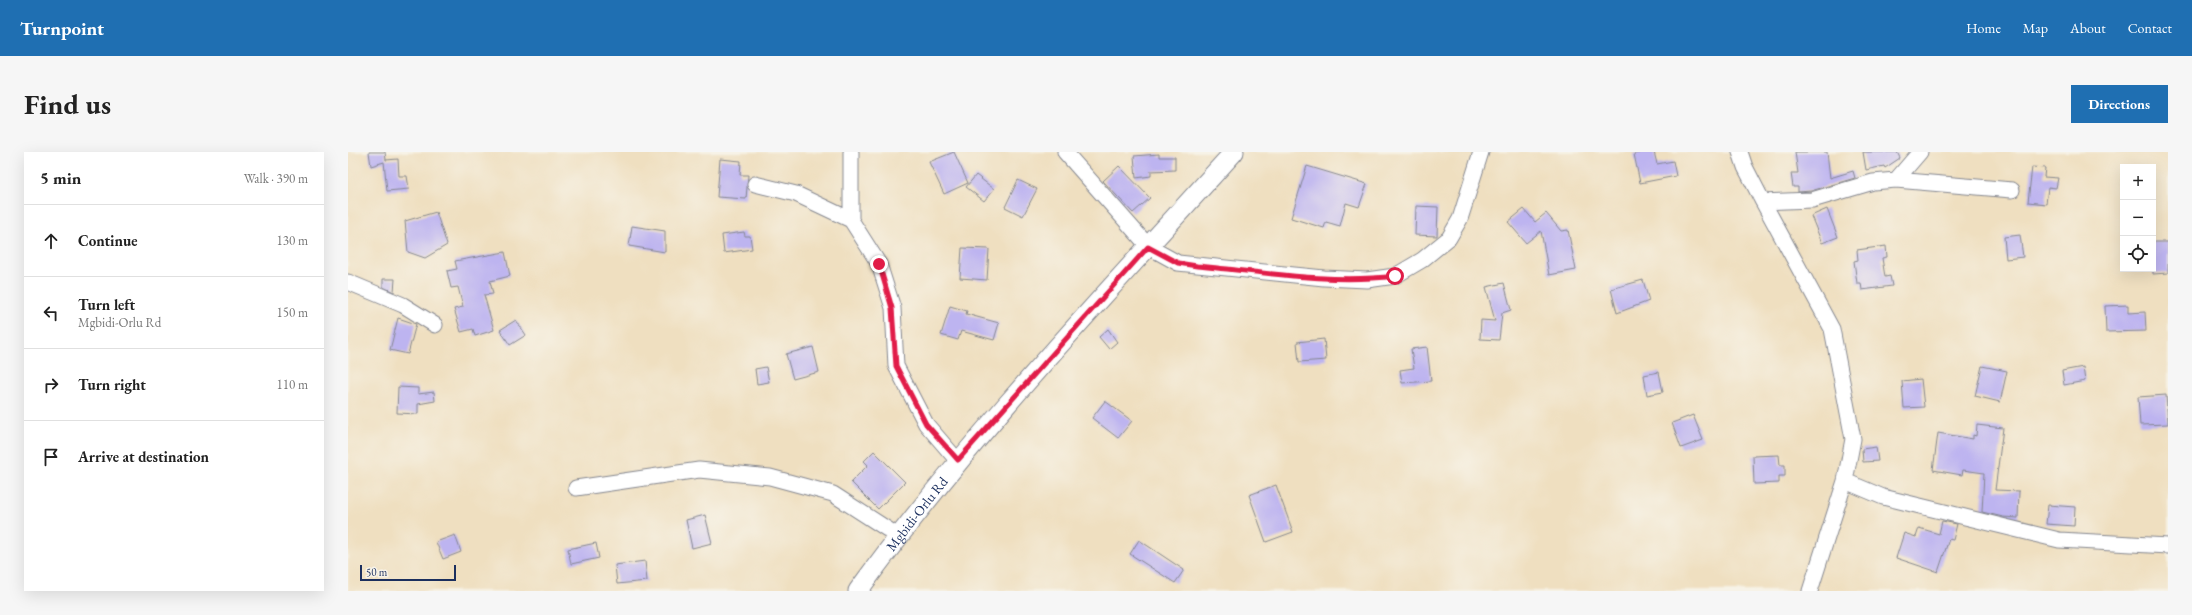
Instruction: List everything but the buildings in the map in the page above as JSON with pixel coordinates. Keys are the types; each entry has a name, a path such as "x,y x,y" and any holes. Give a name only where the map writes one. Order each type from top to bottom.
{"main road":[{"name":"Mgbidi-Orlu Rd","path":"858,591 898,536 958,460 1234,152"}],"street":[{"path":"851,152 852,220 879,264 884,278 892,308 896,366 926,424 958,460"},
{"path":"1065,152 1148,247 1178,263 1197,266 1367,280 1395,276 1422,260 1449,238 1460,219 1481,152"},
{"path":"1740,152 1745,167 1763,202 1832,329 1853,439 1846,481 1810,591"},
{"path":"1896,180 1920,152"},
{"path":"1763,202 1812,200 1873,182 1896,180 2012,190"},
{"path":"755,184 796,194 852,220"},
{"path":"348,282 403,305 435,325"},
{"path":"576,488 699,470 770,477 833,494 898,536"},
{"path":"1846,481 1883,496 2060,540 2168,546"}],"route":[{"path":"879,264 892,308 896,366 926,424 958,460 1148,247 1178,263 1197,266 1324,278 1367,280 1395,276"}]}
